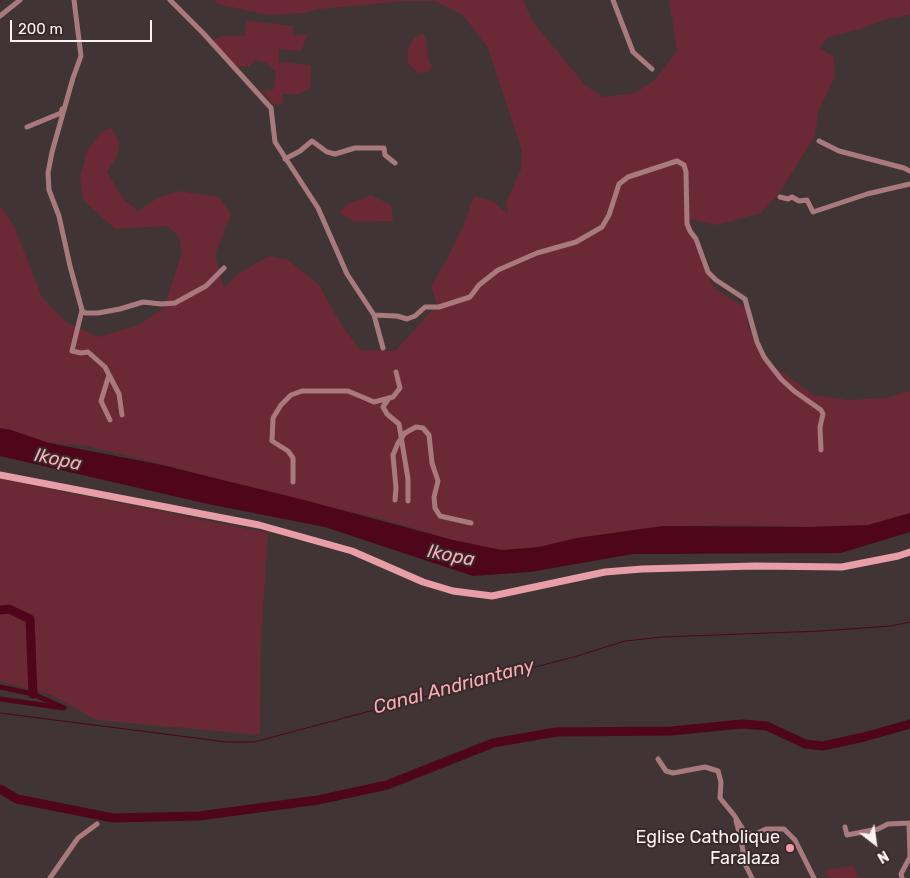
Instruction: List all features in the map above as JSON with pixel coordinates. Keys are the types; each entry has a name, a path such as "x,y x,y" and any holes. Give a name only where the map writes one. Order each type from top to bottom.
{"main road":[{"path":"0,474 259,525 352,551 423,582 453,591 492,596 605,572 746,566 842,567 910,552"}],"street":[{"path":"0,16 20,0"},
{"path":"74,0 81,56 52,152 48,173 49,190 59,216 82,310 72,351 88,352 105,367 119,394 122,415"},
{"path":"170,0 203,33 271,108 275,142 318,208 347,274 374,315 383,348"},
{"path":"613,0 633,52 652,69"},
{"path":"27,127 61,113 78,61 80,37"},
{"path":"285,159 300,151 312,141 328,152 335,154 355,148 384,148 385,155 395,163"},
{"path":"819,141 839,151 910,171"},
{"path":"374,315 397,316 407,319 415,316 426,307 439,307 470,297 479,285 498,270 537,253 576,242 602,227 609,215 619,184 628,177 677,161 684,165 686,172 687,224 696,239 708,272 716,280 745,299 756,342 764,357 794,392 821,410 823,414 820,427 821,450"},
{"path":"780,197 788,199 792,196 799,202 808,200 814,212 867,194 910,184"},
{"path":"82,310 85,313 98,313 142,302 175,303 206,286 224,268"},
{"path":"396,372 400,388 383,407 387,414 399,424 408,480 408,501"},
{"path":"109,374 101,401 110,420"},
{"path":"293,482 293,458 288,451 272,441 273,418 281,405 291,395 302,392 348,391 374,402 390,398"},
{"path":"395,500 396,488 393,455 405,433 416,427 423,428 429,435 432,463 438,481 434,497 435,508 440,516 471,523"},
{"path":"658,759 666,771 673,773 705,767 718,771 721,782 720,798 744,831 753,835 766,829 784,829 795,840 814,878"},
{"path":"734,815 746,864 752,878"},
{"path":"846,827 847,835 878,829 888,824 910,823 910,857 901,874 902,878"},
{"path":"50,878 78,838 97,824"}],"shaded area":[{"path":"214,0 523,0 533,22 585,85 603,97 635,93 656,79 677,50 669,0 910,0 910,15 887,19 861,29 828,37 820,48 834,57 835,77 818,112 815,136 778,195 761,213 717,225 690,219 694,240 706,272 715,289 745,307 749,329 762,358 814,395 848,400 886,398 910,391 910,513 878,523 833,530 808,527 745,525 663,526 577,538 539,547 487,550 378,518 225,483 178,468 86,446 44,442 0,428 0,205 14,226 42,297 66,322 98,337 139,325 164,308 182,252 179,237 168,226 115,229 83,200 80,178 87,151 101,132 112,128 119,142 117,157 107,172 124,200 138,211 156,199 178,191 219,197 231,214 215,255 224,288 238,274 269,256 288,260 319,285 341,324 360,350 395,351 437,305 431,286 444,265 464,224 474,196 491,200 508,214 506,202 521,169 522,151 488,48 463,15 435,1 405,1 320,9 303,13 268,15 218,4"},
{"path":"246,21 293,26 293,36 307,34 302,51 279,49 279,62 310,65 311,87 299,94 282,94 283,105 273,104 262,91 273,90 276,72 266,63 255,60 249,67 236,66 212,41 220,36 245,36"},
{"path":"423,33 426,40 428,59 432,66 428,72 418,73 408,63 408,49 414,38"},
{"path":"371,195 391,205 393,221 355,222 339,213 346,205"},
{"path":"0,479 268,533 261,641 260,735 96,720 52,695 0,681"},
{"path":"853,866 859,878 829,878 825,870"}],"water":[{"path":"0,428 49,443 162,465 304,500 453,540 502,550 539,547 577,538 663,526 808,527 868,525 910,513 910,532 841,553 633,554 530,572 473,576 325,527 208,504 0,456"}],"waterway":[{"name":"Ikopa","path":"0,610 9,609 30,619 33,694"},
{"name":"Canal Andriantany","path":"0,713 227,742 254,742 577,656 625,641 663,637 821,631 891,626 910,622"},
{"path":"0,687 33,694 64,708 0,699"},
{"path":"0,789 17,799 113,818 199,816 318,800 387,785 493,743 556,732 671,731 742,724 767,726 805,744 823,746 910,724"}],"place":[{"name":"Eglise Catholique Faralaza","path":"790,848"}]}
